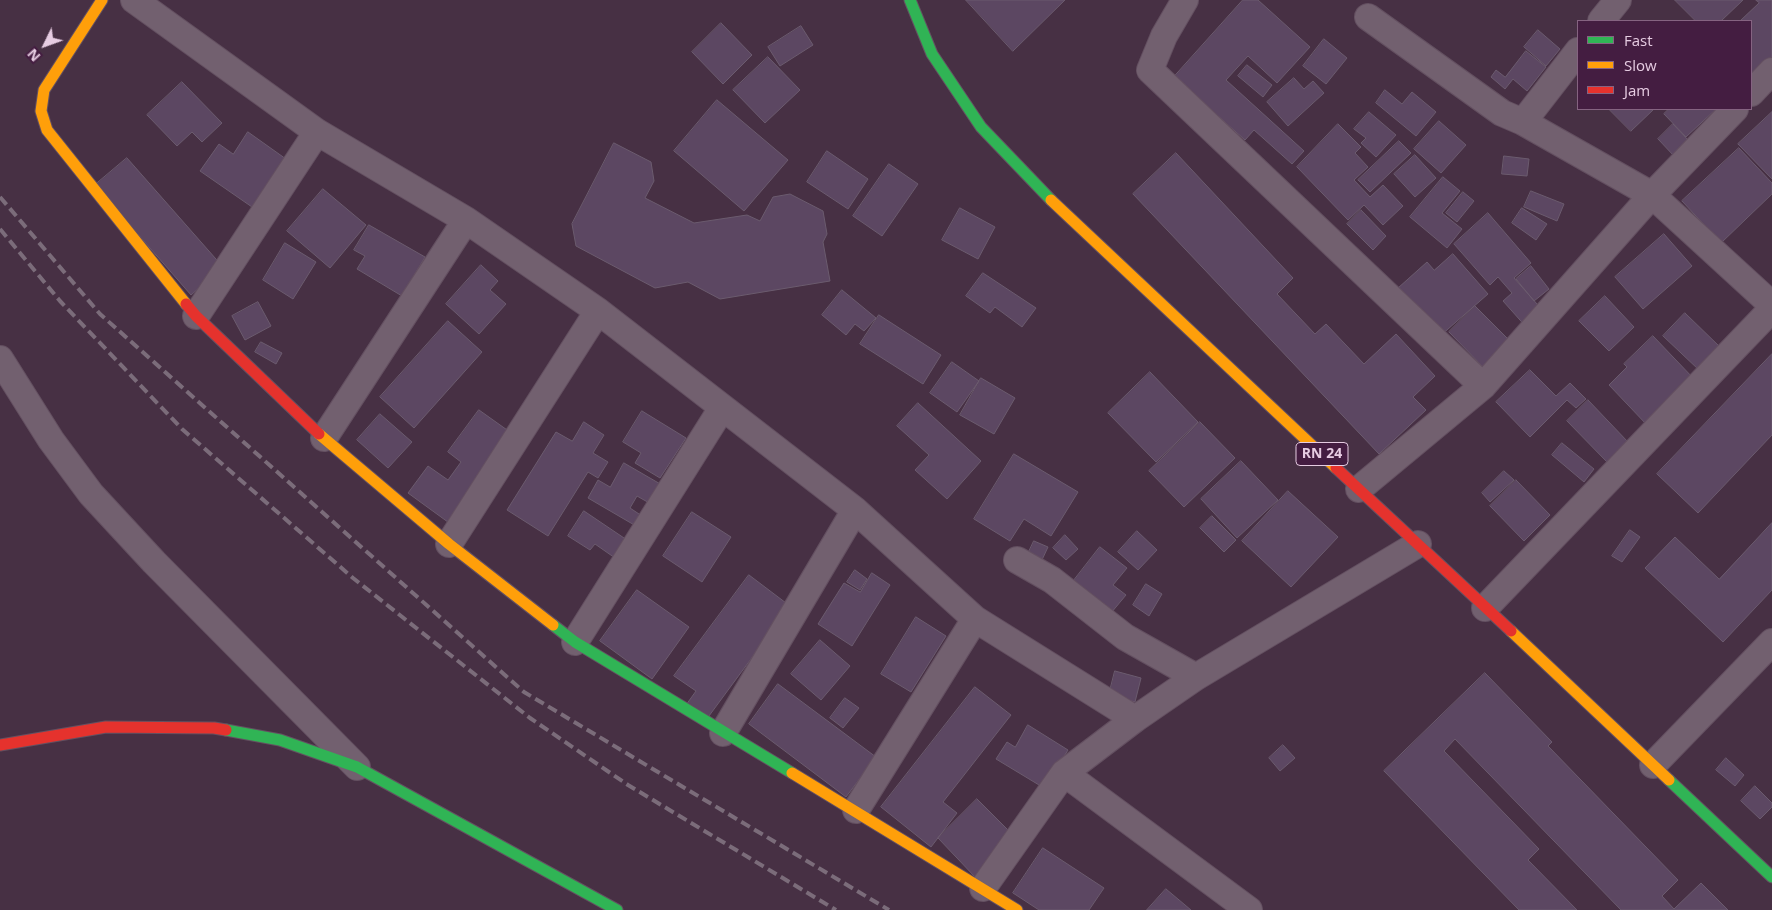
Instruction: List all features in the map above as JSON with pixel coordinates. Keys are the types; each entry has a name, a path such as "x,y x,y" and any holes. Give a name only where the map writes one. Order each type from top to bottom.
{"street":[{"path":"102,0 44,90 41,111 47,130 196,316 324,438 449,544 575,642 723,733 856,810 1017,910"},
{"path":"134,0 317,132 466,220 598,311 855,510 975,619 1135,719"},
{"name":"RN 24","path":"910,0 932,54 981,127 1042,191 1772,877"},
{"path":"1185,0 1164,36 1150,70 1483,386"},
{"path":"1602,20 1618,0"},
{"path":"1368,17 1502,113 1523,122 1652,195 1772,305"},
{"path":"1523,122 1577,52"},
{"path":"1752,92 1772,71"},
{"path":"1359,489 1483,386 1652,195 1734,110"},
{"path":"196,316 317,132"},
{"path":"324,438 466,220"},
{"path":"1485,608 1772,309"},
{"path":"449,544 598,311"},
{"path":"0,359 51,440 91,494 154,562 357,767"},
{"path":"575,642 722,408"},
{"path":"723,733 855,510"},
{"path":"983,888 1064,773 1135,719 1196,677 1418,544"},
{"path":"1017,560 1052,580 1125,637 1196,677"},
{"path":"856,810 975,619"},
{"path":"1652,765 1772,642"},
{"path":"0,745 106,727 214,728 280,740 357,767 617,910"},
{"path":"1064,773 1249,910"}],"building":[{"path":"966,0 1065,0 1013,51"},
{"path":"1243,0 1258,0 1310,47 1277,83 1248,56 1226,80 1304,151 1292,164 1254,130 1245,140 1174,77"},
{"path":"1675,0 1743,0 1722,20 1695,20"},
{"path":"1756,0 1772,0 1772,60 1752,79 1752,20 1741,20 1759,3"},
{"path":"721,23 752,55 723,84 692,52"},
{"path":"801,26 813,45 780,66 768,47"},
{"path":"1538,30 1560,49 1546,66 1524,47"},
{"path":"1324,39 1347,58 1326,84 1303,66"},
{"path":"1526,51 1546,67 1527,91 1513,79 1505,89 1491,77 1496,70 1505,77"},
{"path":"768,57 800,90 765,123 733,90"},
{"path":"1247,65 1272,85 1263,97 1238,76"},
{"path":"1294,78 1304,89 1313,81 1324,93 1288,126 1267,102"},
{"path":"182,82 222,123 202,142 192,132 177,146 147,115"},
{"path":"1385,90 1402,104 1412,92 1436,112 1416,136 1376,103"},
{"path":"717,100 788,160 744,211 674,151"},
{"path":"1610,110 1653,110 1631,131"},
{"path":"1668,110 1715,110 1686,137 1664,114"},
{"path":"1369,112 1396,135 1376,157 1361,143 1366,138 1354,129"},
{"path":"1772,112 1772,179 1738,144"},
{"path":"1439,121 1466,145 1441,173 1414,149"},
{"path":"1338,124 1361,147 1355,153 1368,167 1354,180 1370,197 1383,185 1403,206 1383,225 1364,205 1348,220 1297,167"},
{"path":"1673,124 1689,141 1674,156 1658,139"},
{"path":"248,132 286,159 252,207 200,171 219,144 233,154"},
{"path":"1399,141 1411,153 1370,192 1358,180"},
{"path":"614,143 651,162 654,181 645,198 694,223 747,215 760,221 773,197 790,194 823,211 827,234 823,242 830,281 720,299 688,282 655,288 576,246 572,224"},
{"path":"1739,148 1772,183 1772,194 1721,243 1682,201"},
{"path":"827,151 868,179 848,209 807,182"},
{"path":"1176,153 1293,278 1277,294 1315,334 1326,324 1364,364 1396,334 1435,376 1413,397 1426,410 1379,454 1133,194"},
{"path":"1415,155 1436,178 1415,197 1394,174"},
{"path":"1504,156 1529,159 1527,176 1502,174"},
{"path":"127,158 223,267 191,295 95,185"},
{"path":"889,164 918,184 882,236 853,216"},
{"path":"1443,177 1460,191 1442,213 1462,229 1447,248 1410,217"},
{"path":"323,189 366,225 330,268 287,231"},
{"path":"1531,191 1564,204 1557,221 1524,207"},
{"path":"1463,192 1474,201 1457,222 1446,213"},
{"path":"960,208 995,227 978,259 942,240"},
{"path":"1522,208 1547,224 1536,240 1512,223"},
{"path":"1361,210 1386,236 1373,250 1347,224"},
{"path":"1488,213 1531,263 1514,278 1545,313 1528,329 1503,301 1512,293 1498,277 1490,285 1454,244"},
{"path":"369,225 425,257 402,296 357,269 365,256 354,250"},
{"path":"1664,234 1692,266 1643,309 1615,277"},
{"path":"285,243 316,262 293,299 263,280"},
{"path":"1453,254 1488,294 1440,336 1398,288 1427,262 1434,270"},
{"path":"481,265 498,281 490,290 506,304 479,334 446,304"},
{"path":"1531,266 1549,289 1534,301 1516,279"},
{"path":"983,273 1036,308 1022,327 995,307 990,313 966,296"},
{"path":"842,290 876,318 864,331 855,324 846,335 822,315"},
{"path":"1605,296 1634,327 1609,351 1579,321"},
{"path":"258,302 271,326 245,340 232,316"},
{"path":"1475,306 1511,342 1484,368 1449,332"},
{"path":"1685,313 1720,347 1699,370 1663,336"},
{"path":"879,315 941,355 923,384 860,344"},
{"path":"448,321 482,352 414,428 380,397"},
{"path":"1653,336 1695,380 1647,425 1609,385 1627,367 1624,364"},
{"path":"261,342 282,353 276,364 255,352"},
{"path":"1772,354 1772,435 1698,513 1657,474"},
{"path":"952,362 979,381 957,412 930,393"},
{"path":"1530,370 1556,396 1570,383 1586,399 1576,408 1567,400 1530,437 1496,402"},
{"path":"1150,372 1198,422 1156,462 1108,413"},
{"path":"981,378 1015,398 994,434 960,415"},
{"path":"1588,400 1628,442 1607,462 1567,421"},
{"path":"918,403 981,461 947,499 915,470 929,455 897,426"},
{"path":"479,410 517,437 452,525 408,493 428,466 448,480 461,462 448,452"},
{"path":"642,411 686,438 660,478 635,463 641,453 623,442"},
{"path":"380,414 412,442 388,468 357,440"},
{"path":"584,422 604,435 593,453 608,462 598,478 588,472 548,536 507,510 556,432 572,441"},
{"path":"1200,422 1235,458 1184,507 1149,471"},
{"path":"1562,443 1594,469 1584,482 1552,455"},
{"path":"1014,454 1078,492 1051,536 1024,519 1010,541 974,519"},
{"path":"1241,461 1278,500 1237,538 1201,499"},
{"path":"624,463 662,485 651,504 637,496 630,508 642,516 636,526 588,498 598,480 610,487"},
{"path":"1504,471 1514,480 1490,502 1482,493"},
{"path":"1516,480 1550,515 1524,541 1490,506"},
{"path":"1288,491 1338,537 1291,587 1242,541"},
{"path":"584,511 627,540 615,558 595,544 590,550 568,536"},
{"path":"692,512 731,537 702,582 663,556"},
{"path":"1212,516 1236,540 1224,552 1200,528"},
{"path":"1772,523 1772,590 1723,642 1645,568 1675,537 1719,579"},
{"path":"1630,530 1640,537 1622,562 1612,556"},
{"path":"1137,531 1157,550 1138,570 1118,552"},
{"path":"1065,535 1078,549 1066,560 1053,548"},
{"path":"1034,541 1048,547 1041,562 1027,556"},
{"path":"1100,547 1127,568 1113,585 1126,595 1106,619 1068,588"},
{"path":"855,570 867,579 860,590 847,582"},
{"path":"872,573 890,585 852,646 818,624 844,583 860,592"},
{"path":"749,575 790,606 706,720 686,705 696,691 674,676"},
{"path":"1146,584 1162,594 1149,616 1133,605"},
{"path":"637,590 689,627 652,679 600,641"},
{"path":"916,617 946,636 911,692 881,674"},
{"path":"820,640 850,666 821,700 791,674"},
{"path":"1115,671 1141,678 1135,702 1109,695"},
{"path":"1485,673 1552,742 1548,746 1678,880 1662,896 1674,909 1701,883 1728,910 1621,910 1455,739 1444,751 1539,849 1528,860 1577,910 1519,910 1384,771"},
{"path":"778,684 876,757 846,797 749,724"},
{"path":"975,687 1011,715 943,802 957,813 931,847 881,807"},
{"path":"845,698 859,708 843,728 830,718"},
{"path":"1028,725 1068,750 1044,788 996,759 1007,742 1015,747"},
{"path":"1283,745 1295,758 1280,771 1269,758"},
{"path":"1726,758 1744,775 1735,786 1716,770"},
{"path":"1755,786 1772,803 1772,807 1760,819 1741,801"},
{"path":"977,799 1015,837 975,877 938,838"},
{"path":"1043,848 1104,888 1089,910 1039,910 1013,893"},
{"path":"1166,889 1191,910 1147,910"}],"railway":[{"path":"0,197 100,314 524,692 889,910"},
{"path":"0,229 60,301 182,429 353,578 530,718 628,785 836,910"}],"traffic: fast":[{"path":"910,0 932,54 981,127 1051,200"},
{"path":"553,625 575,642 792,773"},
{"path":"226,730 280,740 357,767 617,910"},
{"path":"1669,780 1772,877"}],"traffic: slow":[{"path":"102,0 44,90 41,111 47,130 186,304"},
{"path":"1051,200 1336,468"},
{"path":"319,434 449,544 553,625"},
{"path":"1511,631 1669,780"},
{"path":"792,773 1017,910"}],"traffic: jam":[{"path":"186,304 196,316 319,434"},
{"path":"1336,468 1511,631"},
{"path":"0,745 106,727 214,728 226,730"}]}
